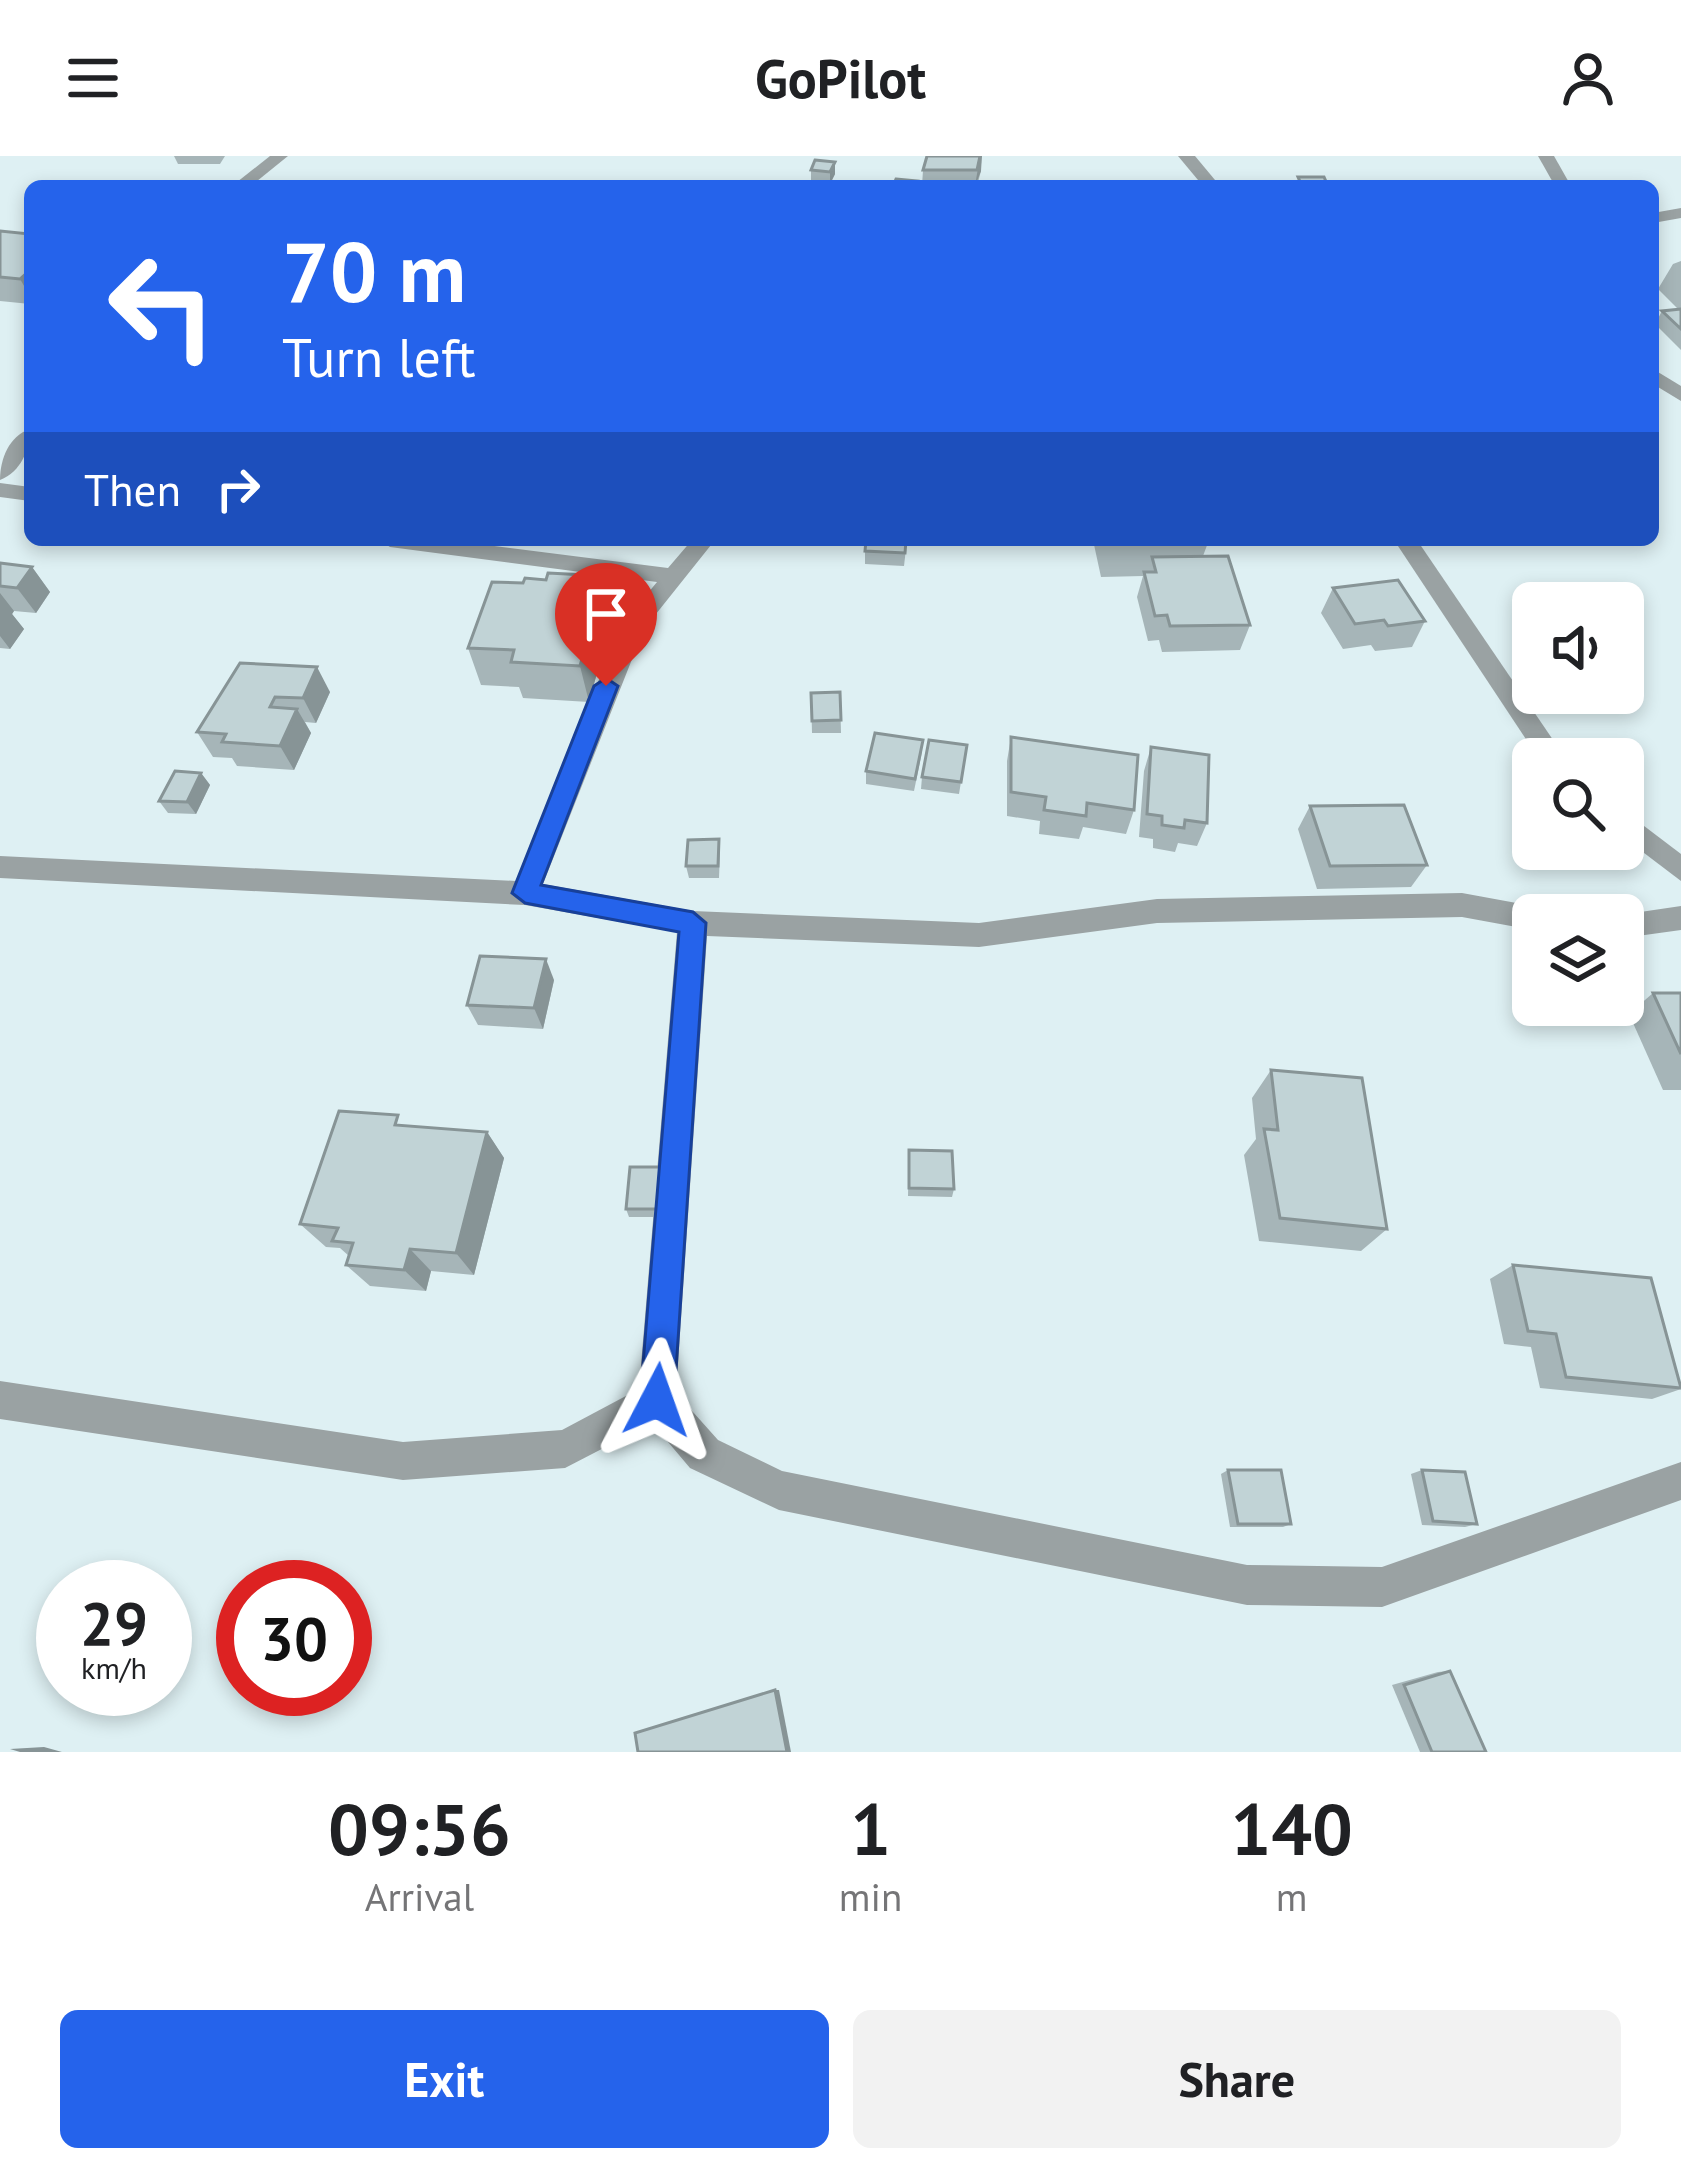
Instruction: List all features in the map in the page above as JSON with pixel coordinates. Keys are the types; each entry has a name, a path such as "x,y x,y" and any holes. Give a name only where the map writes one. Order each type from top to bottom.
{"street":[{"path":"248,180 280,156"},
{"path":"1186,156 1207,180"},
{"path":"0,473 24,443"},
{"path":"437,546 672,576"},
{"path":"525,893 633,626 699,546"},
{"path":"1409,546 1539,738"},
{"path":"1644,839 1681,870"},
{"path":"0,867 525,893 693,923 980,935 1156,911 1462,905 1512,914"},
{"path":"1644,923 1681,918"},
{"path":"693,923 657,1400 704,1454 779,1490 1247,1585 1382,1587 1681,1480"},
{"path":"0,1400 404,1461 565,1449 657,1400"}],"building":[{"path":"927,156 980,156 977,170 923,170"},
{"path":"815,160 835,162 830,172 811,170"},
{"path":"0,231 24,233 24,275 0,277"},
{"path":"1681,309 1681,329 1662,311"},
{"path":"865,546 906,546 905,553 865,551"},
{"path":"1228,556 1250,625 1170,626 1167,615 1155,616 1144,572 1156,572 1152,557"},
{"path":"0,563 32,567 17,588 0,586"},
{"path":"548,573 585,575 581,588 602,589 580,666 511,662 514,650 468,648 492,582 546,580"},
{"path":"1398,580 1425,621 1355,624 1333,588"},
{"path":"240,663 317,667 303,698 275,697 270,707 297,709 280,746 222,742 226,734 197,732"},
{"path":"840,692 841,720 812,721 811,693"},
{"path":"875,733 923,740 915,779 866,771"},
{"path":"1011,737 1138,755 1134,810 1087,803 1086,816 1044,810 1046,797 1011,792"},
{"path":"929,740 967,745 961,782 922,777"},
{"path":"1151,747 1209,755 1207,823 1185,820 1184,828 1162,825 1162,816 1147,814"},
{"path":"175,771 201,773 187,802 159,801"},
{"path":"1404,805 1427,865 1330,866 1310,806"},
{"path":"719,839 718,866 686,866 688,840"},
{"path":"480,956 546,959 534,1008 467,1005"},
{"path":"1653,993 1681,993 1681,1054"},
{"path":"1271,1070 1362,1078 1387,1229 1280,1218 1264,1129 1278,1130"},
{"path":"339,1111 398,1115 395,1125 487,1132 456,1253 410,1249 404,1270 346,1265 353,1243 332,1241 338,1228 300,1224"},
{"path":"909,1150 952,1151 954,1189 909,1188"},
{"path":"630,1167 669,1167 666,1209 626,1209"},
{"path":"1513,1265 1651,1278 1681,1388 1566,1377 1556,1334 1528,1331"},
{"path":"1228,1470 1281,1470 1291,1524 1238,1524"},
{"path":"1422,1470 1465,1472 1477,1524 1433,1521"},
{"path":"1450,1671 1486,1752 1432,1752 1404,1685"},
{"path":"775,1690 787,1752 638,1752 635,1733"}],"route":[{"path":"606,686 525,893 693,923 657,1400"}]}
